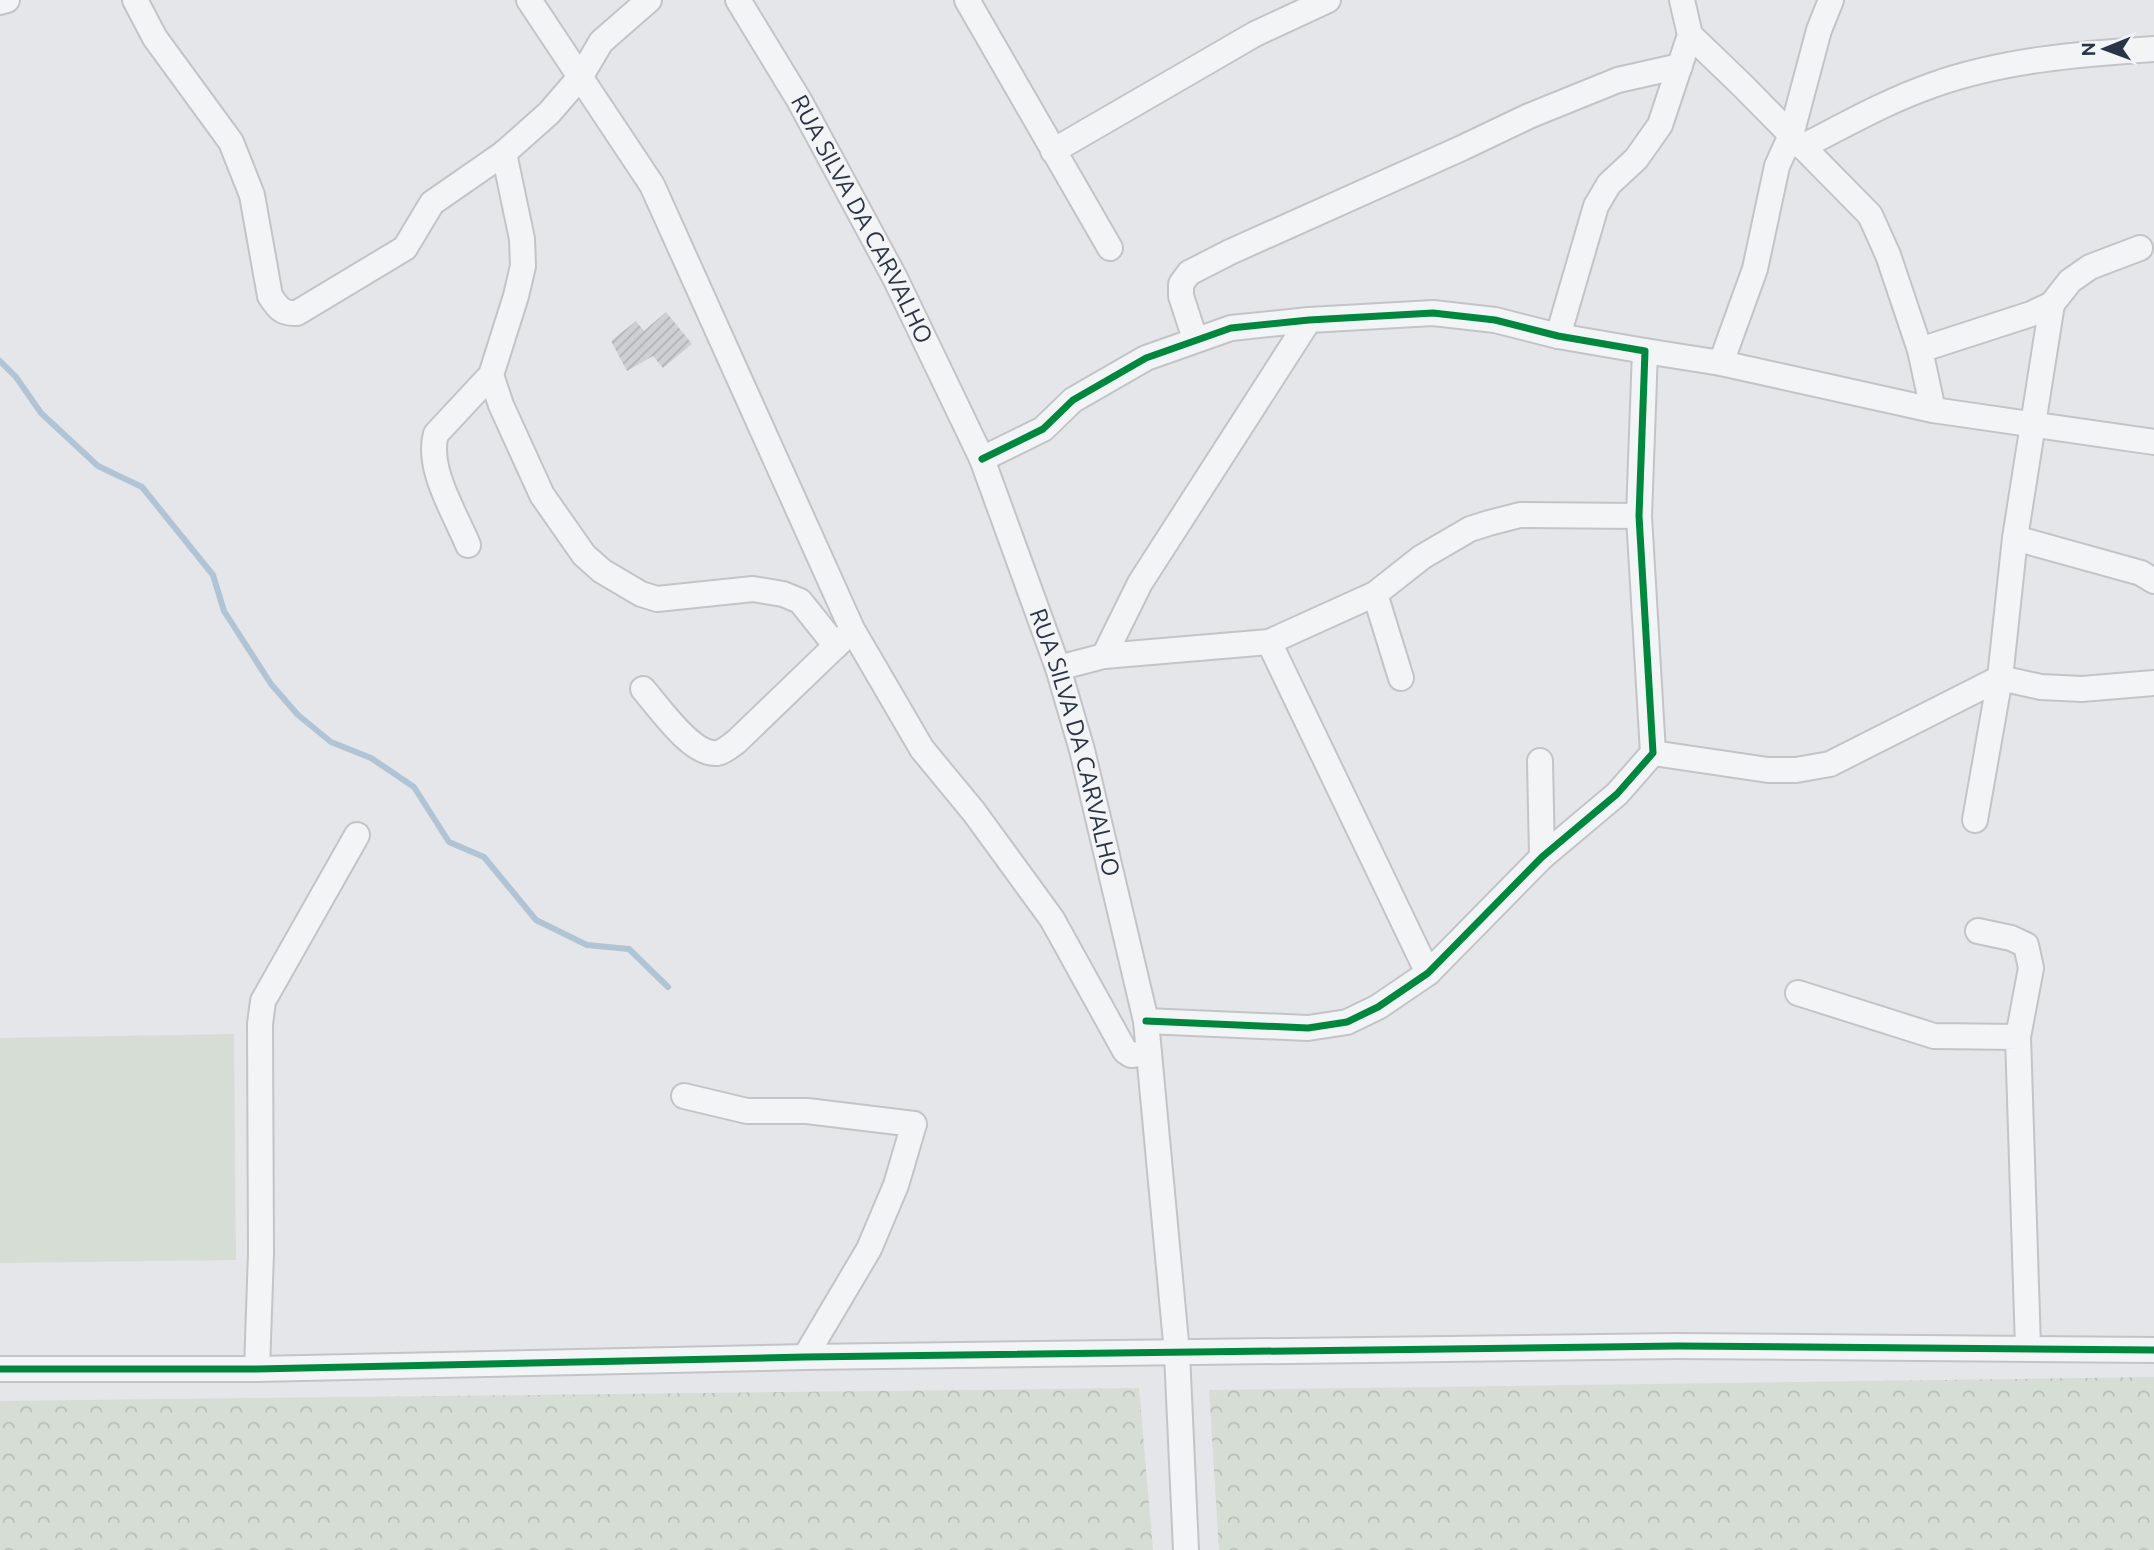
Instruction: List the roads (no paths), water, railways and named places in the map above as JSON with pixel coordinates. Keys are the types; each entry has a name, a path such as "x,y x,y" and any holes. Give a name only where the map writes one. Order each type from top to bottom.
{"street":[{"path":"0,2 7,0"},
{"path":"135,0 155,38 231,142 252,195 270,296 278,308 288,314 297,313 405,248 432,203 504,153 549,113 581,76 601,42 649,0"},
{"path":"529,0 652,185 844,637 922,749 974,812 1052,919 1125,1051 1131,1055 1149,1054"},
{"name":"RUA SILVA DA CARVALHO","path":"738,0 799,100 895,278 982,459 1058,668 1082,750 1146,1021 1177,1353 1186,1550"},
{"path":"967,0 1110,248"},
{"path":"1053,151 1255,34 1328,0"},
{"path":"1558,336 1596,206 1609,184 1636,159 1660,125 1690,35 1682,0"},
{"path":"1721,362 1755,269 1777,166 1796,141 1819,30 1831,0"},
{"path":"1690,35 1870,215 1888,255 1920,350 1933,410"},
{"path":"1796,141 1945,81 1990,69 2081,53 2154,49"},
{"path":"1195,339 1181,296 1181,284 1189,273 1230,251 1529,116 1618,80 1680,66"},
{"path":"468,545 434,464 433,447 436,434 491,375 516,296 523,267 522,239 504,153"},
{"path":"1920,350 2020,318 2052,304 2070,281 2090,267 2140,248"},
{"path":"1975,820 2000,678 2015,538 2052,304"},
{"path":"982,459 1043,429 1073,400 1146,358 1195,339 1231,328 1309,320 1433,313 1495,320 1558,336 1721,362 1933,410 2154,442"},
{"path":"1104,656 1140,583 1309,320"},
{"path":"1146,1021 1308,1028 1348,1022 1378,1007 1428,973 1542,858 1617,794 1653,753 1639,516 1645,351"},
{"path":"491,375 501,405 542,495 584,555 602,571 641,594 657,599 753,589 783,594 800,601 844,637"},
{"path":"1058,668 1104,656 1269,642 1375,594 1422,557 1470,529 1489,523 1520,515 1639,516"},
{"path":"2015,538 2141,573 2154,581"},
{"path":"1375,594 1401,678"},
{"path":"643,689 693,747 710,753 720,753 736,742 844,637"},
{"path":"1269,642 1428,973"},
{"path":"1653,753 1768,770 1796,770 1830,764 2000,678 2041,687 2082,689 2154,683"},
{"path":"1540,761 1542,858"},
{"path":"257,1368 261,1253 260,1024 263,1001 356,835"},
{"path":"1978,931 2011,938 2026,945 2031,968 2018,1037 2028,1347"},
{"path":"1798,993 1934,1036 2018,1037"},
{"path":"684,1096 747,1111 807,1111 914,1124 896,1185 869,1249 804,1357"},
{"path":"0,1369 257,1368 804,1357 1676,1346 2154,1350"}],"waterway":[{"path":"0,361 16,377 41,413 98,466 142,487 213,575 224,611 271,684 298,715 331,742 371,758 414,787 449,842 484,857 536,920 587,945 629,949 668,987"}]}
